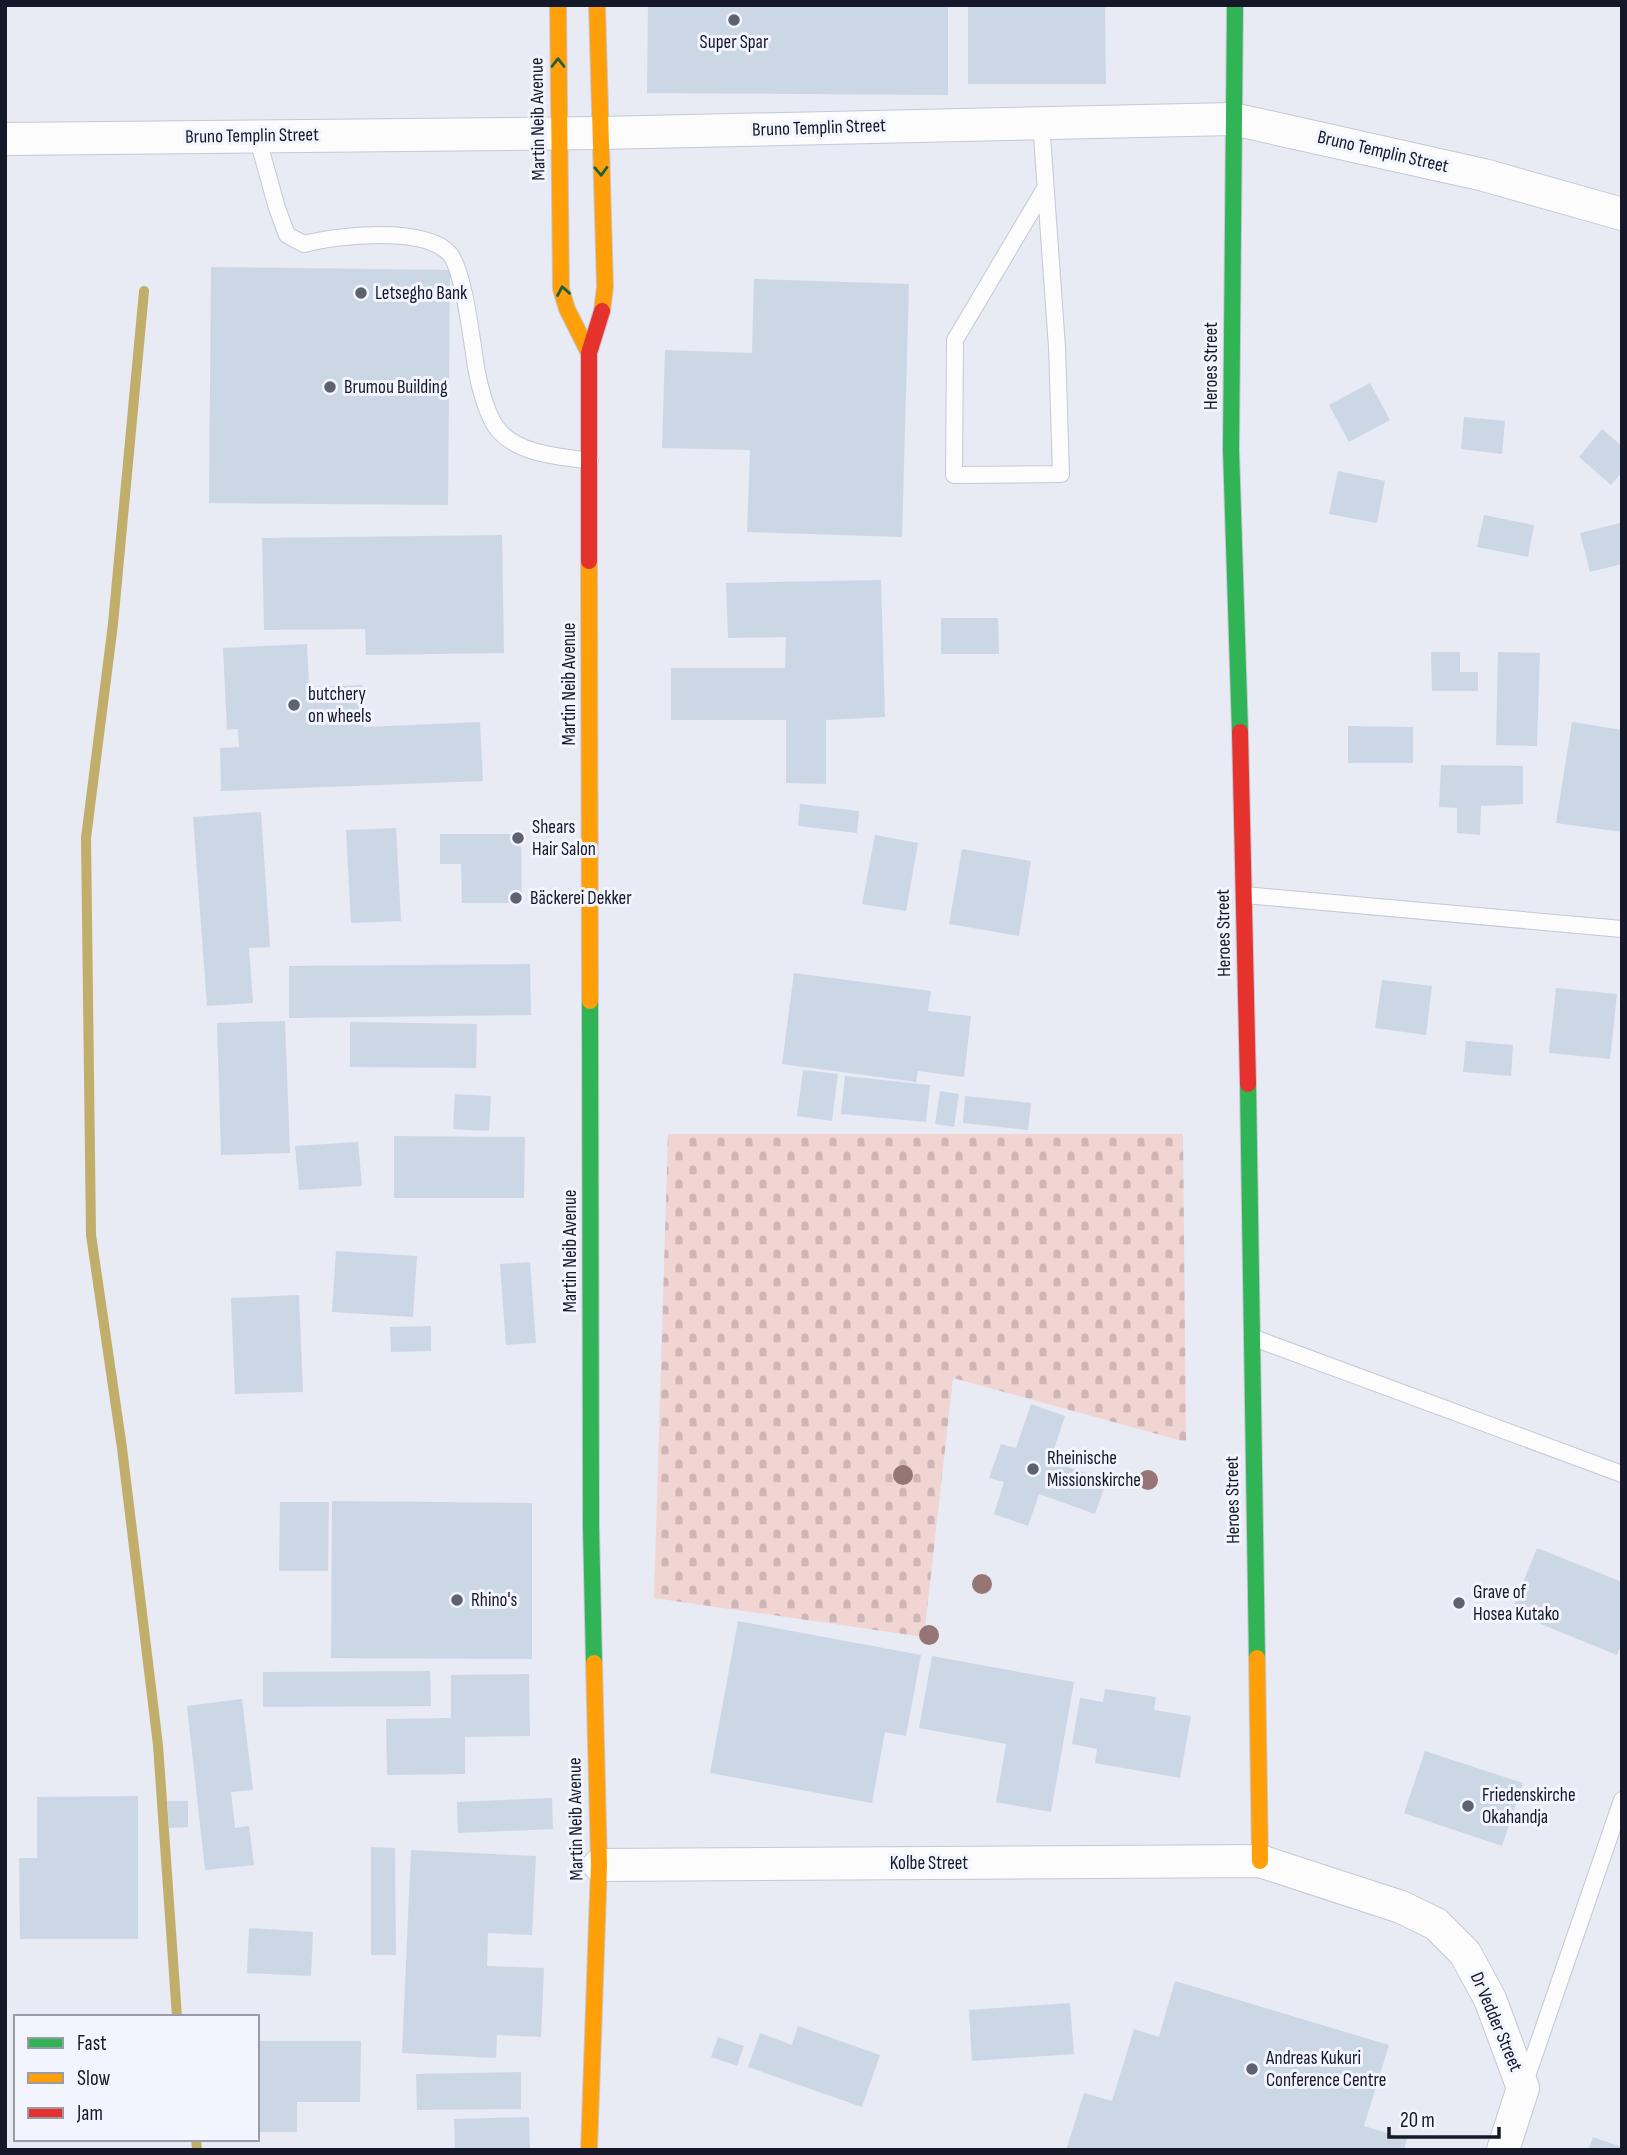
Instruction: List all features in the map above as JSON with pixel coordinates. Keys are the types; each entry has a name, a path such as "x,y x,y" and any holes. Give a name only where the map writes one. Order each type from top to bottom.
{"main road":[{"name":"Martin Neib Avenue","path":"558,5 561,289 567,309 589,353"},
{"name":"Martin Neib Avenue","path":"589,2150 598,1865 591,1527 589,353 601,316 605,287 597,5"},
{"name":"Heroes Street","path":"1235,5 1231,450 1245,895 1260,1861"}],"street":[{"name":"Bruno Templin Street","path":"5,139 600,133 1233,119 1484,175 1622,214"},
{"name":"Kolbe Street","path":"598,1865 1260,1861"},
{"name":"Dr Vedder Street","path":"1260,1861 1401,1907 1436,1924 1465,1953 1490,1999 1523,2088 1503,2150"}],"lane":[{"path":"1041,122 1056,347 1061,474 954,475 955,340 1044,190"},
{"path":"257,136 277,208 288,235 304,244 322,239 403,234 428,241 449,253 461,282 480,392 500,431 527,450 590,461"},
{"path":"1245,895 1622,929"},
{"path":"1251,1337 1622,1474"},
{"path":"1523,2088 1622,1800"}],"green space":[{"path":"668,1134 1183,1134 1186,1442 953,1378 924,1637 654,1598"}],"building":[{"path":"648,5 948,5 948,95 647,93"},
{"path":"968,5 1105,5 1106,84 968,84"},
{"name":"Brumou Building","path":"211,267 450,270 448,505 209,503"},
{"path":"754,279 909,284 902,537 747,532 750,450 662,448 665,350 752,353"},
{"path":"1370,383 1390,420 1349,442 1329,405"},
{"path":"1464,417 1505,421 1502,454 1461,449"},
{"path":"1602,429 1622,446 1622,472 1611,485 1579,457"},
{"path":"1338,471 1385,481 1377,523 1329,514"},
{"path":"1484,515 1534,525 1528,557 1477,547"},
{"path":"1620,523 1622,564 1590,572 1580,533"},
{"path":"502,535 504,653 366,655 365,629 264,630 262,538"},
{"path":"881,580 885,717 826,720 826,784 786,783 786,720 671,720 671,668 785,668 786,637 728,638 726,583"},
{"path":"941,618 998,618 999,654 941,654"},
{"name":"butchery on wheels","path":"307,644 309,687 362,685 364,727 480,722 483,781 221,791 220,748 239,747 238,729 227,730 223,648"},
{"path":"1431,652 1460,652 1460,672 1478,672 1478,691 1432,691"},
{"path":"1498,652 1540,653 1537,746 1496,745"},
{"path":"1572,722 1622,730 1622,832 1556,823"},
{"path":"1348,726 1413,727 1413,763 1348,763"},
{"path":"1441,765 1523,766 1523,804 1481,806 1480,835 1457,833 1457,808 1439,807"},
{"path":"800,804 859,811 857,833 798,826"},
{"path":"261,812 270,947 249,948 253,1003 207,1006 193,817"},
{"path":"396,828 401,921 351,923 346,830"},
{"path":"440,834 521,834 522,903 462,903 461,864 440,864"},
{"path":"875,835 918,843 906,911 862,904"},
{"path":"962,849 1031,861 1019,936 949,924"},
{"path":"530,964 531,1015 289,1018 289,966"},
{"path":"794,973 931,991 928,1011 971,1016 964,1077 918,1071 916,1082 782,1064"},
{"path":"1382,980 1432,986 1426,1035 1375,1028"},
{"path":"1556,988 1617,994 1610,1059 1549,1053"},
{"path":"285,1021 290,1153 221,1155 217,1023"},
{"path":"350,1022 477,1024 476,1068 350,1067"},
{"path":"1466,1041 1513,1045 1511,1076 1463,1072"},
{"path":"803,1070 838,1074 832,1121 797,1116"},
{"path":"845,1076 930,1085 926,1122 841,1114"},
{"path":"940,1091 959,1094 954,1127 935,1124"},
{"path":"455,1094 491,1096 489,1131 453,1129"},
{"path":"965,1096 1031,1103 1028,1130 963,1123"},
{"path":"394,1136 525,1137 524,1198 394,1198"},
{"path":"358,1142 362,1186 299,1190 295,1146"},
{"path":"336,1251 417,1256 413,1317 332,1312"},
{"path":"530,1262 536,1343 506,1345 500,1264"},
{"path":"299,1295 303,1392 235,1394 231,1298"},
{"path":"431,1326 431,1351 391,1352 390,1327"},
{"name":"Rheinische Missionskirche","path":"1031,1404 1065,1416 1050,1461 1107,1480 1095,1514 1039,1494 1028,1526 994,1514 1004,1482 989,1478 1001,1444 1016,1448"},
{"path":"332,1501 532,1503 532,1659 331,1658"},
{"path":"280,1502 329,1502 328,1571 279,1571"},
{"path":"1537,1548 1622,1582 1622,1643 1617,1655 1511,1612"},
{"path":"738,1621 921,1655 906,1736 885,1732 872,1803 710,1773"},
{"path":"932,1656 1074,1682 1051,1812 996,1802 1006,1744 919,1728"},
{"path":"430,1671 431,1706 263,1707 263,1672"},
{"path":"529,1674 530,1736 465,1737 465,1774 387,1775 386,1719 451,1718 451,1675"},
{"path":"1105,1689 1156,1697 1154,1710 1191,1716 1180,1778 1095,1763 1097,1749 1072,1744 1080,1698 1103,1702"},
{"path":"242,1699 253,1790 231,1792 235,1828 249,1826 254,1865 205,1870 187,1706"},
{"path":"1425,1751 1523,1783 1502,1846 1404,1813"},
{"path":"138,1796 138,1939 20,1939 19,1858 37,1858 37,1797"},
{"path":"552,1798 553,1829 458,1833 457,1802"},
{"path":"167,1801 188,1801 188,1827 169,1828"},
{"path":"371,1847 395,1848 396,1955 371,1955"},
{"path":"411,1850 536,1856 532,1935 488,1933 487,1966 544,1968 541,2037 497,2035 496,2058 402,2053"},
{"path":"249,1928 313,1932 311,1976 247,1973"},
{"name":"Andreas Kukuri Conference Centre","path":"1175,1981 1389,2045 1364,2126 1407,2139 1404,2150 1066,2150 1084,2093 1112,2101 1134,2029 1159,2037"},
{"path":"1070,2003 1074,2054 972,2061 969,2010"},
{"path":"798,2026 880,2055 862,2107 748,2067 760,2033 792,2045"},
{"path":"718,2037 744,2046 737,2066 711,2057"},
{"path":"259,2041 361,2041 360,2102 297,2102 297,2132 259,2132"},
{"path":"521,2072 521,2109 417,2110 416,2074"},
{"path":"529,2117 530,2150 455,2150 454,2119"},
{"path":"1593,2137 1622,2147 1622,2150 1588,2150"}],"waterway":[{"path":"144,291 113,624 86,838 91,1235 122,1448 158,1745 177,2015"},
{"path":"196,2141 197,2150"}],"traffic: fast":[{"path":"1235,5 1231,450 1240,732"},
{"path":"590,1001 591,1527 594,1663"},
{"path":"1248,1084 1257,1658"}],"traffic: slow":[{"path":"558,5 561,289 567,309 589,353"},
{"path":"597,5 605,287 602,311"},
{"path":"589,561 590,1001"},
{"path":"1257,1658 1260,1861"},
{"path":"589,2150 599,1865 594,1663"}],"traffic: jam":[{"path":"589,561 589,353 602,311"},
{"path":"1240,732 1248,1084"}],"place":[{"name":"Super Spar","path":"734,20"},
{"name":"Letsegho Bank","path":"361,293"},
{"name":"Brumou Building","path":"330,387"},
{"name":"butchery on wheels","path":"294,705"},
{"name":"Shears Hair Salon","path":"518,838"},
{"name":"Bäckerei Dekker","path":"516,898"},
{"name":"Rheinische Missionskirche","path":"1033,1469"},
{"name":"Rhino's","path":"457,1600"},
{"name":"Grave of Hosea Kutako","path":"1459,1603"},
{"name":"Friedenskirche Okahandja","path":"1468,1806"},
{"name":"Andreas Kukuri Conference Centre","path":"1252,2069"}]}
